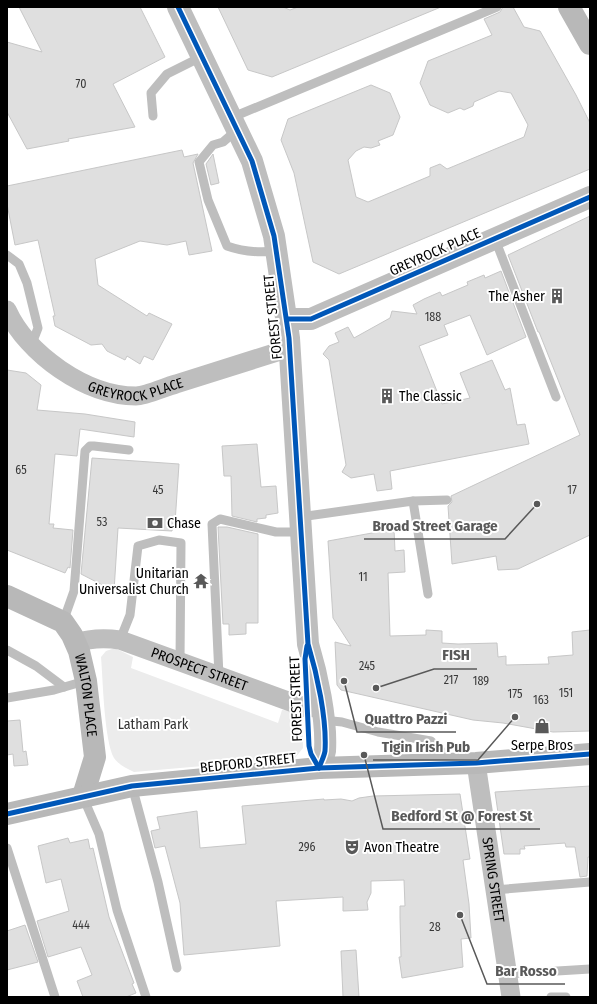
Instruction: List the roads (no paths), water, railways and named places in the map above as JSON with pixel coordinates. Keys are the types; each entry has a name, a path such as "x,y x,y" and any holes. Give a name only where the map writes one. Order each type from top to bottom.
{"main road":[{"path":"569,7 590,44"},
{"path":"7,596 70,633"},
{"name":"WALTON PLACE","path":"70,633 80,651 86,681 95,757 83,796"},
{"name":"BEDFORD STREET","path":"7,814 127,787 319,768 476,763 590,754"},
{"name":"WALTON PLACE","path":"95,757 127,787"}],"street":[{"name":"FOREST STREET","path":"178,7 236,123 258,177 271,219 277,250 290,348 308,644 305,659 317,712 311,753 319,768"},
{"name":"GREYROCK PLACE","path":"287,319 311,319 590,197"},
{"name":"GREYROCK PLACE","path":"7,310 13,324 31,346 49,362 75,378 110,393 137,396 290,348"},
{"name":"PROSPECT STREET","path":"70,633 86,640 106,638 120,640 317,712"},
{"name":"SPRING STREET","path":"476,763 511,997"}],"lane":[{"path":"277,250 260,253 242,251 228,246 208,200 200,162 213,145 223,142 236,123 497,7"},
{"path":"153,116 151,93 167,74 203,56"},
{"path":"495,238 556,397"},
{"path":"7,255 19,264 27,283 38,328 31,346"},
{"path":"70,633 85,451 90,446 129,450"},
{"path":"219,676 212,524 220,519 276,532 300,524 413,501 447,500"},
{"path":"413,501 428,594"},
{"path":"120,640 130,615 138,546 159,540 181,543 180,661"},
{"path":"7,650 36,666 64,687"},
{"path":"7,698 64,687 86,681"},
{"path":"317,712 342,722 378,732 431,741 454,764"},
{"path":"127,787 158,882 177,968"},
{"path":"83,796 99,834 117,910 146,997"},
{"path":"7,848 55,997"},
{"path":"494,890 590,882"},
{"path":"507,974 590,969"},
{"path":"552,997 566,997"}],"place":[{"name":"The Asher","path":"557,296"},
{"name":"The Classic","path":"387,396"},
{"name":"Broad Street Garage","path":"537,504"},
{"name":"Chase","path":"155,523"},
{"name":"Unitarian Universalist Church","path":"201,581"},
{"name":"Quattro Pazzi","path":"344,681"},
{"name":"FISH","path":"376,688"},
{"name":"Tigin Irish Pub","path":"515,717"},
{"name":"Serpe Bros","path":"542,726"},
{"name":"Bedford St @ Forest St","path":"364,755"},
{"name":"Avon Theatre","path":"352,847"},
{"name":"Bar Rosso","path":"460,915"}],"park label":[{"name":"Latham Park","path":"153,724"}]}
